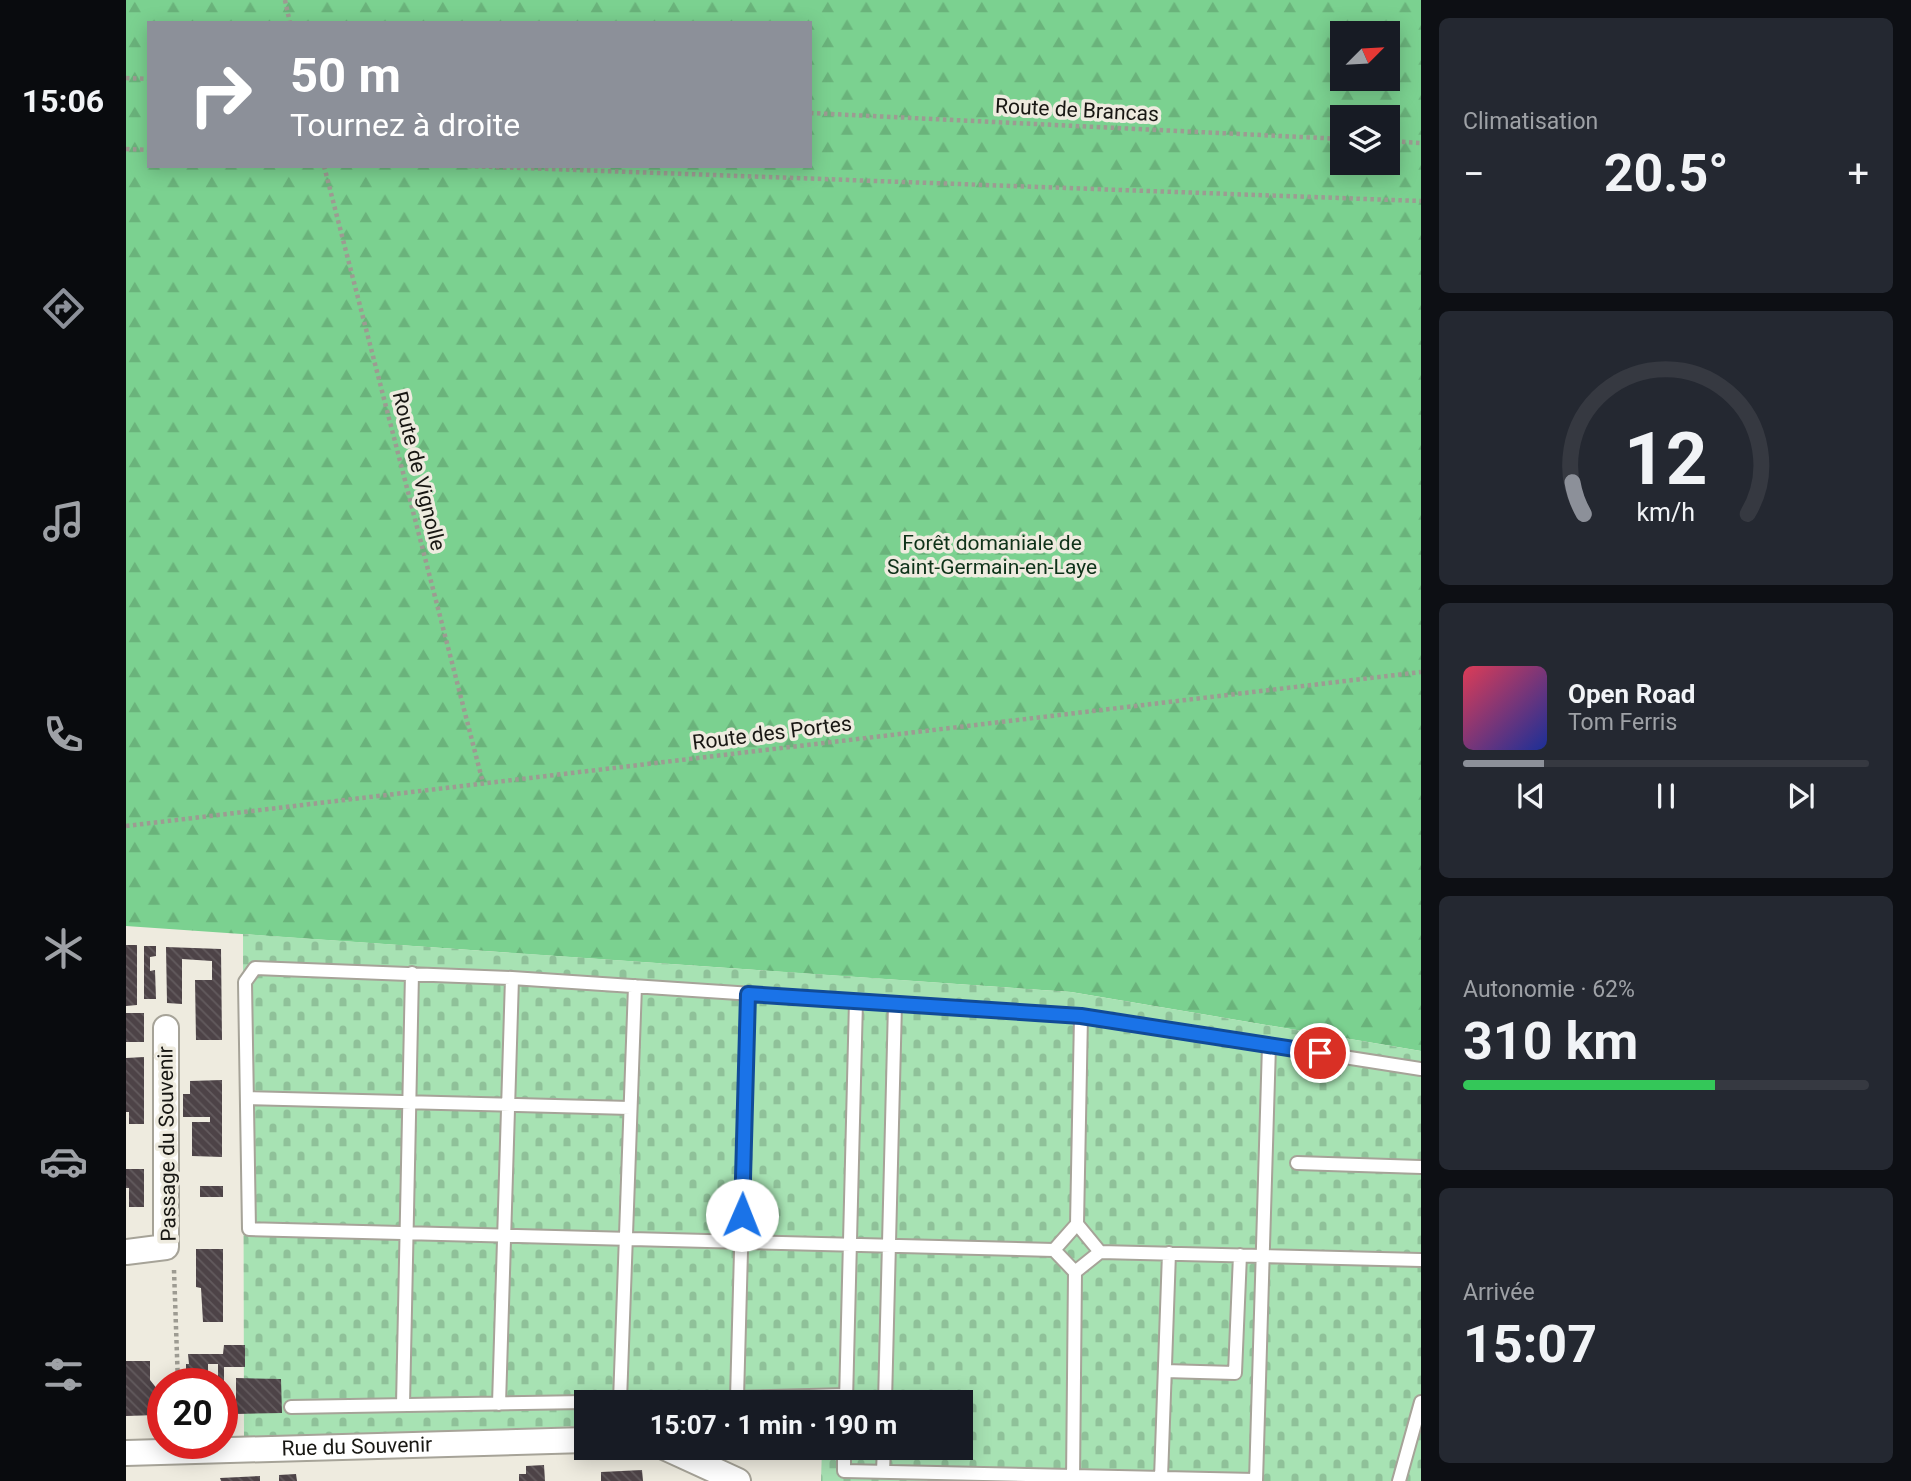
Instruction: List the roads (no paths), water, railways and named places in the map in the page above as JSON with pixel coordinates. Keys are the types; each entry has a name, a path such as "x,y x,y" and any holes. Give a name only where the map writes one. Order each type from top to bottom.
{"street":[{"name":"Passage du Souvenir","path":"126,1252 166,1247 166,1028"},
{"name":"Rue du Souvenir","path":"126,1453 574,1440"},
{"path":"692,1460 738,1481"}],"lane":[{"path":"1073,1478 1075,1272 1054,1250 249,1229 245,982 255,968 412,973 1081,1016 1421,1069"},
{"path":"403,1405 412,973"},
{"path":"499,1404 512,978"},
{"path":"620,1390 635,986"},
{"path":"737,1390 748,994"},
{"path":"846,1390 856,1001"},
{"path":"885,1390 895,1004"},
{"path":"1054,1250 1077,1224 1081,1016"},
{"path":"844,1460 844,1471 1255,1480 1269,1045"},
{"path":"247,1098 630,1108"},
{"path":"1297,1163 1421,1167"},
{"path":"1077,1224 1100,1252"},
{"path":"1075,1272 1100,1252 1421,1260"},
{"path":"1161,1478 1169,1254"},
{"path":"1165,1371 1235,1373 1240,1255"},
{"path":"291,1408 574,1402"},
{"path":"1399,1481 1421,1402"},
{"path":"884,1460 884,1471"}],"park label":[{"name":"Forêt domaniale de Saint-Germain-en-Laye","path":"992,555"}]}
